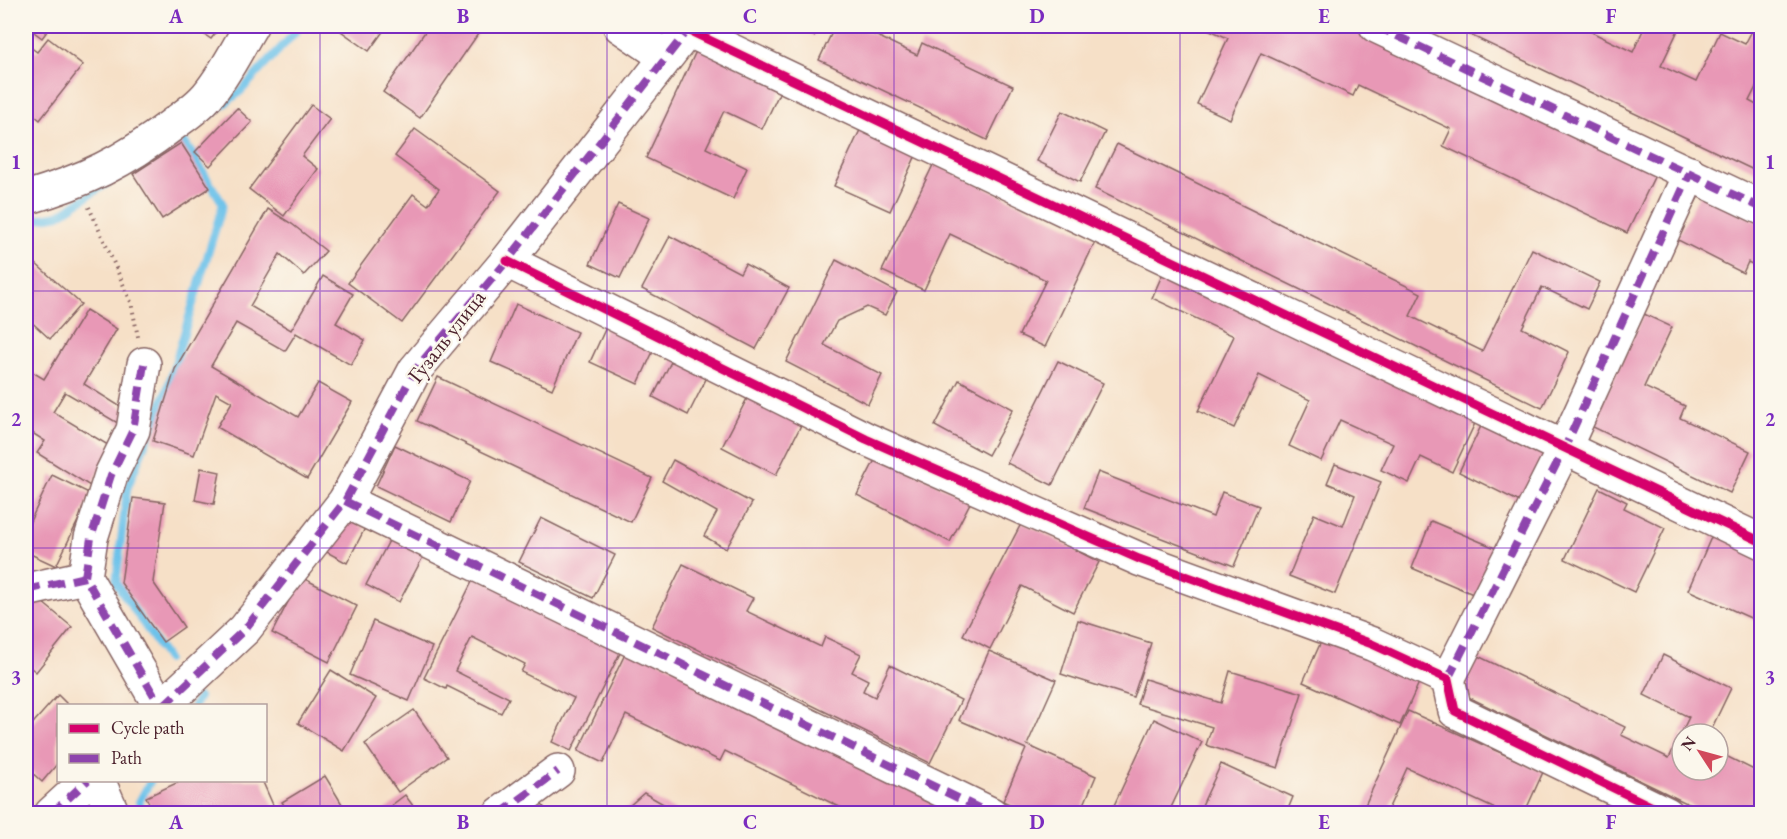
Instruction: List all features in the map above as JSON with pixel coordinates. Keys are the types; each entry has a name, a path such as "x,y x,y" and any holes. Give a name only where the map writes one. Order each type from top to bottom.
{"street":[{"path":"26,198 78,181 113,165 137,150 205,98 217,83 251,26"},
{"path":"620,26 666,57"},
{"path":"1377,26 1761,208"},
{"path":"689,28 1761,542"},
{"name":"Гузаль улица","path":"163,704 245,629 345,501 415,370 507,261 689,28"},
{"path":"1667,813 1455,711 1448,679 1565,447 1690,173"},
{"path":"507,261 899,453 1139,560 1372,644 1448,679"},
{"path":"144,364 133,430 111,475 91,537 85,577 161,704"},
{"path":"345,501 991,813"},
{"path":"26,590 85,577"},
{"path":"500,813 558,771"},
{"path":"51,813 86,782"},
{"path":"99,782 112,813"}],"path":[{"path":"78,181 131,302 144,364"}],"building":[{"path":"26,26 51,26 42,38"},
{"path":"192,26 221,26 211,39"},
{"path":"345,26 387,26 369,51 341,31"},
{"path":"429,26 466,26 478,34 420,118 383,92"},
{"path":"795,26 819,26 814,36"},
{"path":"835,26 856,26 917,55 922,43 1013,86 987,140 819,60"},
{"path":"1201,26 1351,26 1657,171 1627,233 1443,146 1451,129 1358,85 1353,96 1261,53 1230,119 1197,104 1228,38"},
{"path":"1472,26 1579,26 1633,52 1645,26 1680,26 1661,66 1696,82 1720,32 1745,44 1753,29 1762,34 1762,75 1749,101 1762,108 1762,174 1468,34"},
{"path":"48,38 83,65 40,120 34,115 26,125 26,52 30,47 37,52"},
{"path":"698,47 782,87 762,129 724,111 706,148 747,168 733,199 646,158"},
{"path":"311,105 330,119 302,156 318,169 284,216 249,189"},
{"path":"237,108 252,122 210,166 195,152"},
{"path":"1062,111 1105,132 1080,182 1037,161"},
{"path":"861,128 917,153 890,211 834,186"},
{"path":"415,129 500,191 402,323 348,283 413,194 428,205 439,189 395,156"},
{"path":"181,143 210,188 162,219 133,174"},
{"path":"1117,144 1421,293 1410,316 1482,351 1532,249 1600,282 1587,309 1542,287 1522,328 1569,352 1542,408 1095,189"},
{"path":"934,163 1096,240 1045,347 1019,335 1046,280 950,234 924,290 882,271"},
{"path":"1701,192 1762,224 1762,269 1748,262 1743,273 1676,239"},
{"path":"618,204 649,218 620,278 590,264"},
{"path":"268,209 292,224 326,251 304,275 280,254 250,306 291,330 323,276 353,294 336,323 365,340 351,365 296,333 285,351 236,323 211,366 298,417 318,383 352,402 307,479 217,427 232,402 216,393 194,455 153,441 175,369"},
{"path":"670,236 740,273 745,264 789,288 756,349 642,289"},
{"path":"26,255 81,304 50,339 26,317"},
{"path":"836,260 897,292 885,315 867,307 837,321 824,345 882,375 868,404 786,362"},
{"path":"1163,273 1476,421 1452,472 1421,457 1409,483 1381,470 1393,444 1340,420 1321,461 1289,446 1310,400 1259,375 1234,428 1198,411 1234,336 1152,298"},
{"path":"516,304 577,332 552,389 491,362"},
{"path":"86,310 117,329 84,384 129,412 121,425 65,392 53,412 113,448 90,486 37,453 45,441 26,429 26,368 44,379"},
{"path":"1644,314 1672,327 1644,387 1685,406 1680,418 1750,451 1730,493 1591,426"},
{"path":"608,323 656,345 638,384 590,362"},
{"path":"674,356 709,373 688,415 653,397"},
{"path":"1058,361 1103,383 1052,485 1007,463"},
{"path":"438,377 652,478 631,522 417,421"},
{"path":"959,380 1013,409 988,455 935,426"},
{"path":"753,387 806,415 776,475 722,447"},
{"path":"1483,422 1546,453 1522,503 1459,472"},
{"path":"395,445 470,481 451,522 376,486"},
{"path":"878,454 971,501 950,542 857,495"},
{"path":"673,460 752,503 726,549 704,536 717,512 662,481"},
{"path":"1335,464 1381,482 1335,594 1289,576 1314,514 1343,526 1355,495 1327,483"},
{"path":"201,468 220,472 214,504 195,500"},
{"path":"1098,472 1213,517 1222,492 1259,506 1234,566 1084,508"},
{"path":"52,475 91,494 56,566 26,552 26,530"},
{"path":"1599,488 1627,502 1624,508 1665,528 1634,592 1565,559"},
{"path":"133,498 165,502 153,582 184,627 163,642 121,583"},
{"path":"341,515 365,528 347,563 323,550"},
{"path":"541,518 615,555 593,598 519,562"},
{"path":"1431,521 1500,550 1480,597 1412,568"},
{"path":"1022,522 1099,562 1073,612 1022,586 990,649 963,635"},
{"path":"1713,533 1762,555 1762,605 1755,620 1688,590"},
{"path":"392,535 425,553 399,602 366,585"},
{"path":"683,564 753,598 746,611 821,647 825,637 861,654 852,672 868,680 863,691 875,697 890,665 961,700 930,763 652,627"},
{"path":"475,576 622,649 571,751 552,742 574,698 521,672 525,664 472,637 455,671 509,698 501,713 447,686 446,689 424,678"},
{"path":"301,577 357,606 329,662 272,633"},
{"path":"30,592 72,627 36,672 26,664 26,598"},
{"path":"1078,620 1151,643 1133,697 1061,674"},
{"path":"373,621 432,647 409,701 350,675"},
{"path":"1325,633 1422,676 1400,725 1303,682"},
{"path":"629,646 973,814 854,814 725,751 720,761 626,715 603,763 578,751"},
{"path":"989,651 1056,680 1027,745 1096,776 1080,814 1030,814 1003,801 1026,749 959,720"},
{"path":"1663,655 1731,688 1715,722 1687,722 1689,717 1644,695"},
{"path":"1478,656 1625,727 1621,735 1669,758 1670,756 1670,782 1730,782 1730,758 1762,774 1762,814 1709,814 1460,693"},
{"path":"331,670 376,698 344,751 298,723"},
{"path":"1230,671 1302,693 1278,768 1206,745 1212,727 1137,704 1145,679 1221,703"},
{"path":"58,695 67,704 57,704 57,764 42,782 26,767 26,731"},
{"path":"414,710 447,757 398,792 365,744"},
{"path":"1408,711 1543,772 1524,814 1506,814 1407,768 1386,814 1361,814"},
{"path":"1154,719 1202,742 1168,814 1110,814"},
{"path":"1221,764 1293,797 1286,814 1198,814"},
{"path":"325,776 348,814 289,814 282,802"},
{"path":"179,782 263,782 277,814 154,814 146,797"},
{"path":"644,793 681,814 620,814"},
{"path":"405,795 419,814 380,814"},
{"path":"540,802 549,814 524,814"}],"waterway":[{"path":"210,115 241,91 301,26"},
{"path":"167,659 116,583 127,489 167,390 223,204 181,136 187,131"},
{"path":"26,221 59,215 108,183"},
{"path":"195,704 199,697"},
{"path":"144,814 139,802 150,782"}],"marked path":[{"path":"165,704 245,629 345,501 415,370 507,261 691,26"},
{"path":"1376,26 1762,208"},
{"path":"1448,679 1565,447 1690,173"},
{"path":"144,364 133,430 111,475 91,538 85,577 159,704"},
{"path":"345,501 991,814"},
{"path":"26,590 85,577"},
{"path":"500,814 558,771"},
{"path":"51,814 86,782"}],"cycle path":[{"path":"688,30 1762,542"},
{"path":"507,261 866,439 1139,559 1372,644 1448,679 1455,711 1667,814"}]}
